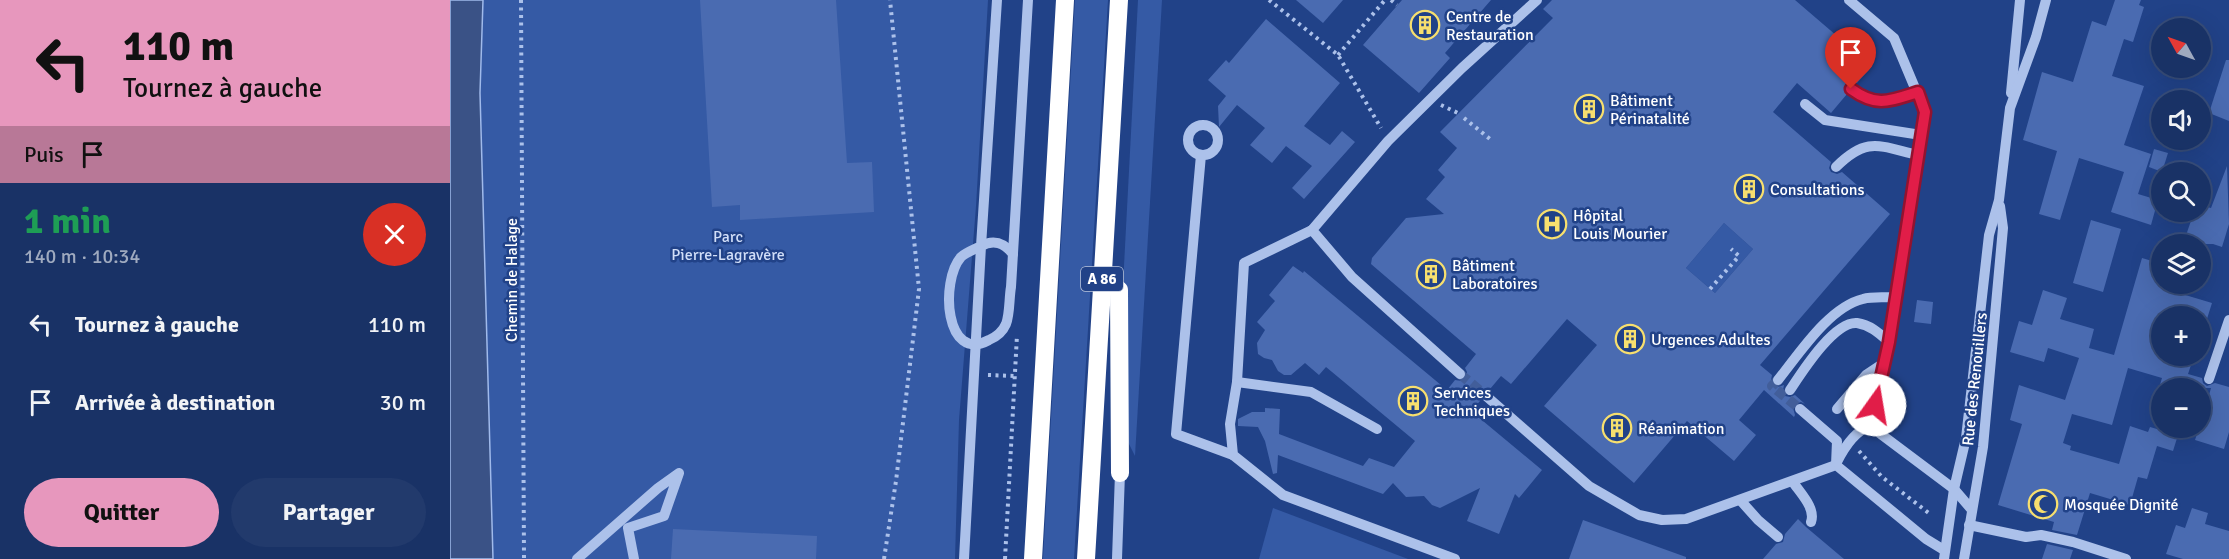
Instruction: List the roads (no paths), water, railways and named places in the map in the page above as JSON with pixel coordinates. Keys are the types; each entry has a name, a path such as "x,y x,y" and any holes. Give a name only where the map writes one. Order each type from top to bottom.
{"highway":[{"path":"1033,559 1065,0"},
{"name":"A 86","path":"1086,559 1119,0"},
{"path":"1102,276 1119,290 1120,473"}],"street":[{"path":"964,559 997,0"},
{"path":"1013,254 997,242 988,243 961,256 950,279 949,317 952,326 965,341 976,344 993,338 1006,324 1013,254 1028,0"},
{"path":"1233,455 1230,424 1237,382 1244,263 1312,231 1388,141 1462,68 1537,0"},
{"path":"1849,0 1894,38 1925,112 1889,342 1870,426"},
{"path":"2010,108 2020,0"},
{"name":"Rue des Renouillers","path":"1942,556 1966,438 1989,236 1999,200 2010,108 2036,37 2046,0"},
{"path":"1851,89 1872,101 1889,102 1918,92"},
{"path":"1805,104 1825,120 1921,135"},
{"path":"1836,167 1851,152 1868,145 1918,155"},
{"path":"1202,155 1176,434 1233,455 1282,495 1455,559"},
{"name":"Rue des Renouillers","path":"1964,559 1983,447 2002,228 1999,200"},
{"path":"1312,231 1352,277 1460,374"},
{"path":"1778,380 1831,317 1848,304 1864,298 1896,297"},
{"path":"2209,378 2229,320"},
{"path":"1790,390 1810,360 1845,325 1854,323 1865,325 1889,342"},
{"path":"1837,409 1866,375 1884,363"},
{"path":"1237,382 1311,392 1377,429"},
{"path":"1485,395 1589,486 1639,515 1662,520 1686,519 1836,465 1862,428 1870,426"},
{"path":"1800,409 1837,441 1836,465"},
{"path":"1870,426 1954,489 1972,510"},
{"path":"1836,465 1926,539 1942,556"},
{"path":"577,559 658,488 679,473 664,516 628,528 634,559"},
{"path":"1117,559 1120,473"},
{"path":"1793,482 1811,510 1813,516 1811,522"},
{"path":"1741,501 1778,537"},
{"path":"1969,525 2018,536 2041,535 2073,542 2126,559"}],"tunnel":[{"path":"1460,374 1485,395"},
{"path":"1778,380 1772,386 1800,409"}],"place":[{"name":"Centre de Restauration","path":"1425,25"},
{"name":"Bâtiment Périnatalité","path":"1589,109"},
{"name":"Consultations","path":"1749,189"},
{"name":"Hôpital Louis Mourier","path":"1552,224"},
{"name":"Bâtiment Laboratoires","path":"1431,274"},
{"name":"Urgences Adultes","path":"1630,339"},
{"name":"Services Techniques","path":"1413,401"},
{"name":"Réanimation","path":"1617,428"},
{"name":"Mosquée Dignité","path":"2043,504"}],"park label":[{"name":"Parc Pierre-Lagravère","path":"728,245"}]}
